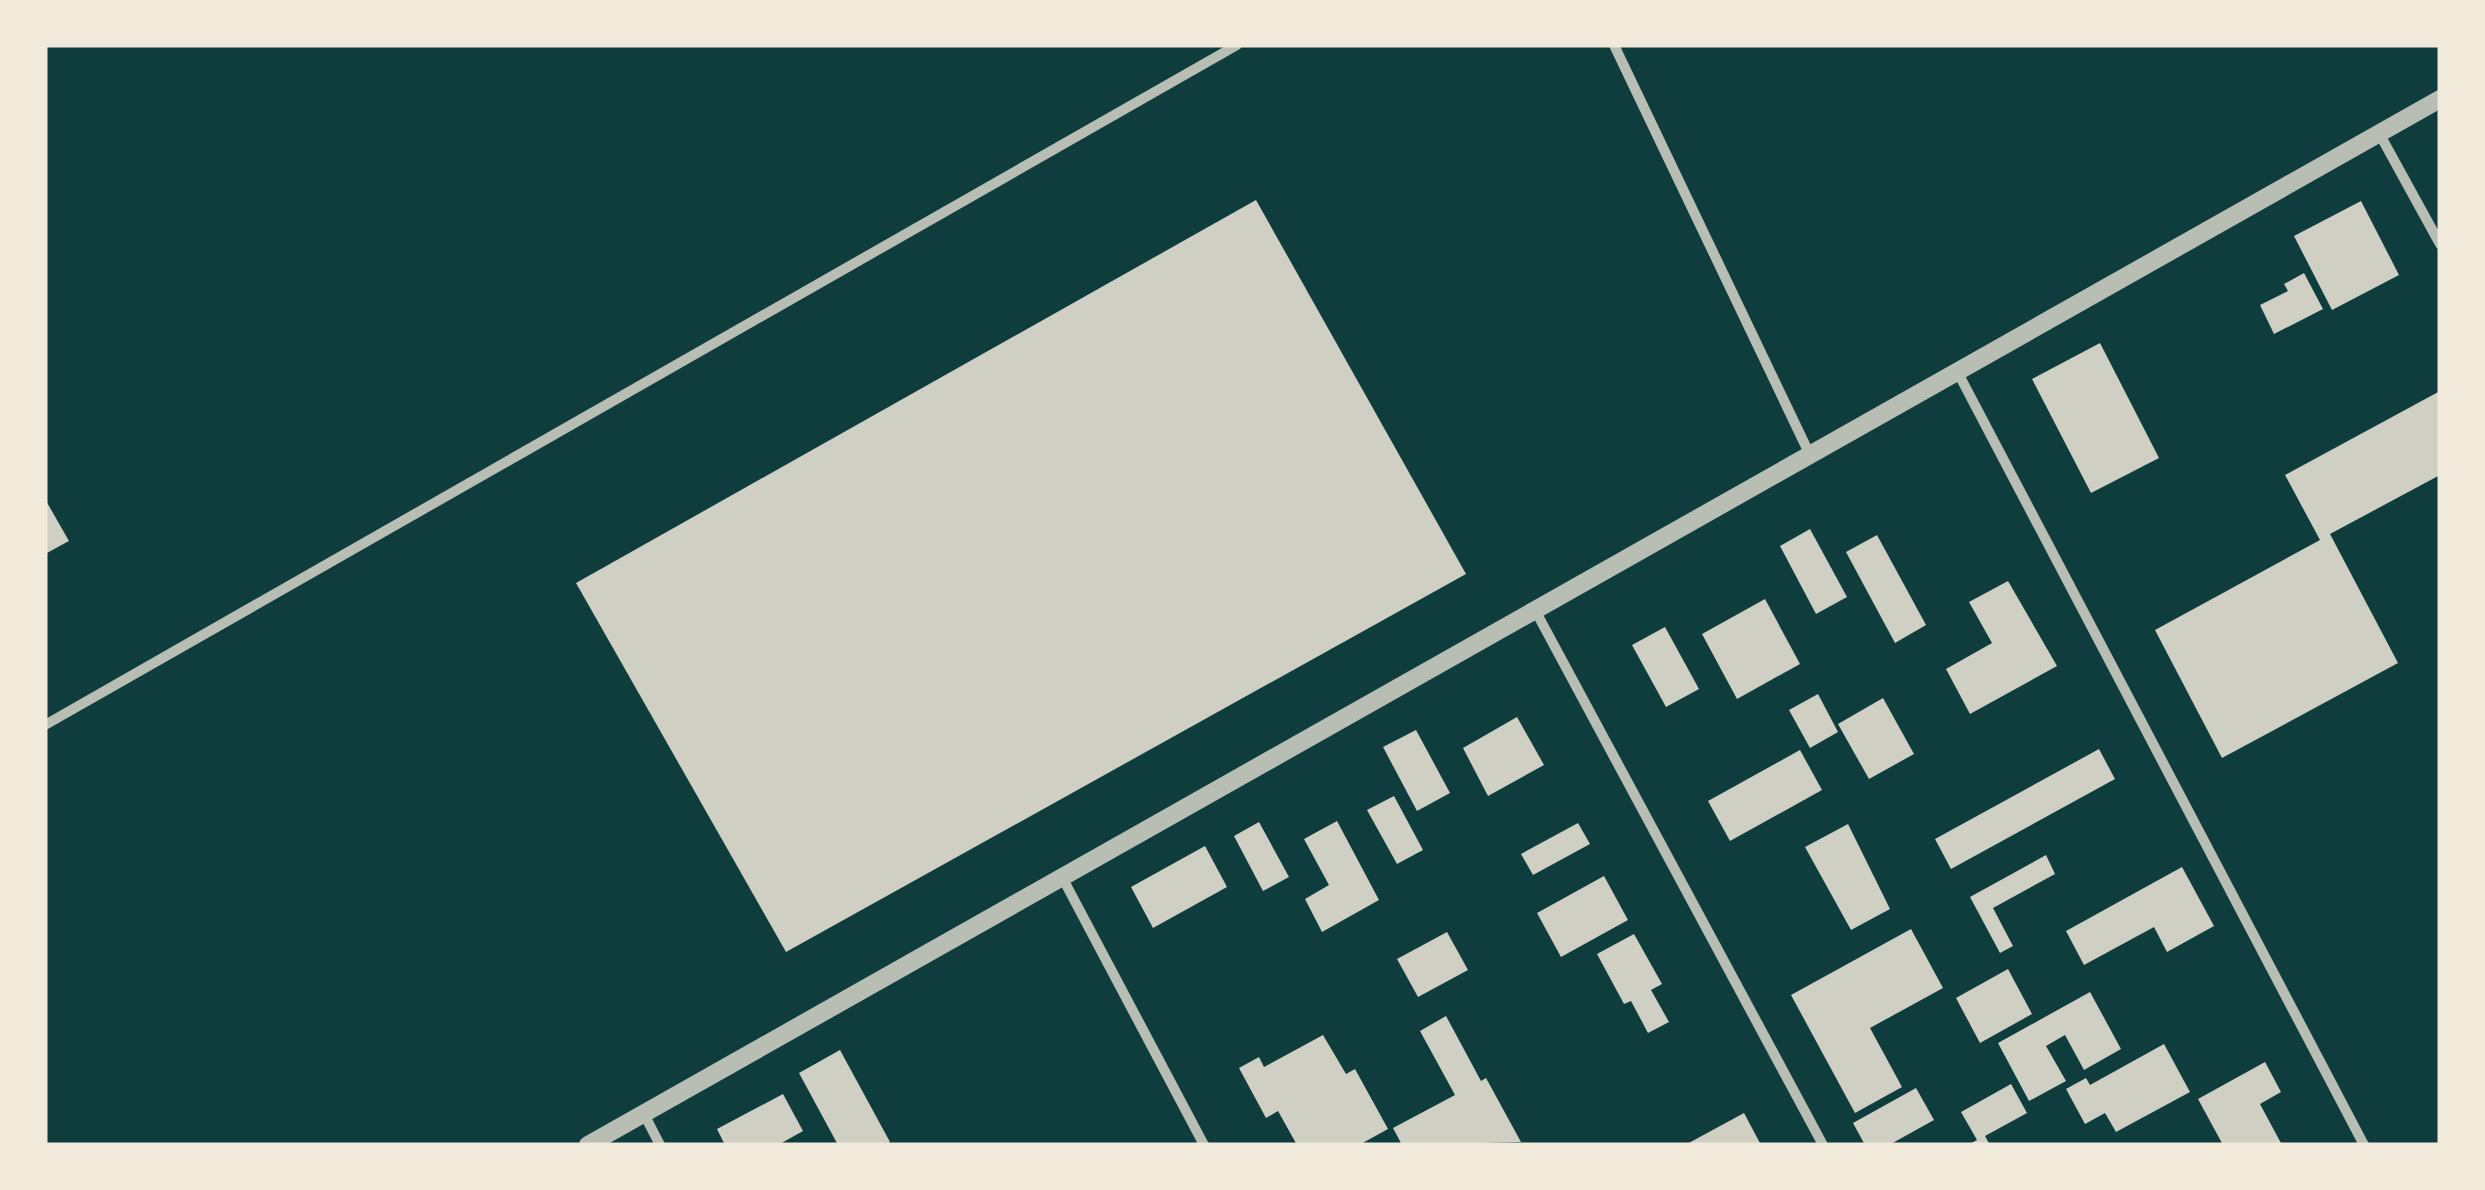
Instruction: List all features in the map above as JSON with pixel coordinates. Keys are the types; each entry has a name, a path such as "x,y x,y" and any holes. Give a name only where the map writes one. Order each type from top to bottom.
{"street":[{"path":"45,725 1237,45"},
{"path":"1614,45 1810,455"},
{"path":"588,1145 2440,98"},
{"path":"2380,133 2440,244"},
{"path":"1957,372 2364,1145"},
{"path":"1534,610 1824,1145"},
{"path":"1062,877 1204,1145"},
{"path":"644,1114 660,1145"}],"building":[{"path":"1256,200 1466,574 786,952 576,583"},
{"path":"2361,201 2399,275 2332,310 2294,236"},
{"path":"2304,273 2323,309 2274,334 2260,305 2288,291 2284,284"},
{"path":"2100,343 2159,458 2091,493 2032,379"},
{"path":"2440,391 2440,475 2330,534 2398,663 2222,758 2155,630 2320,540 2285,475"},
{"path":"45,499 69,541 45,554"},
{"path":"1810,529 1847,597 1816,614 1780,546"},
{"path":"1877,535 1926,625 1895,643 1846,552"},
{"path":"2008,581 2057,666 1970,714 1946,669 1992,643 1969,602"},
{"path":"1765,599 1800,664 1737,699 1702,634"},
{"path":"1665,627 1699,689 1666,707 1632,645"},
{"path":"1818,694 1838,732 1810,748 1789,710"},
{"path":"1883,698 1914,754 1869,779 1838,724"},
{"path":"1517,717 1544,765 1488,796 1463,748"},
{"path":"1416,730 1450,793 1417,811 1383,747"},
{"path":"2099,749 2115,779 1951,869 1935,839"},
{"path":"1800,750 1822,790 1730,841 1708,801"},
{"path":"1394,796 1423,850 1397,864 1367,810"},
{"path":"1337,821 1379,900 1322,932 1305,899 1329,885 1304,839"},
{"path":"1259,822 1289,877 1263,891 1234,836"},
{"path":"1578,823 1590,844 1533,875 1521,854"},
{"path":"1848,824 1890,909 1851,930 1805,847"},
{"path":"1205,846 1227,887 1153,928 1131,887"},
{"path":"2046,855 2055,874 1993,908 2013,946 2000,953 1970,897"},
{"path":"2182,867 2214,926 2167,952 2154,927 2084,965 2066,931"},
{"path":"1604,876 1628,920 1561,957 1537,913"},
{"path":"1911,929 1943,988 1870,1028 1902,1087 1855,1113 1791,995"},
{"path":"1447,932 1468,970 1418,997 1397,959"},
{"path":"1634,934 1662,984 1651,990 1669,1022 1648,1033 1631,1001 1624,1004 1597,954"},
{"path":"2008,969 2032,1014 1980,1043 1956,998"},
{"path":"2090,992 2121,1049 2084,1070 2065,1035 2046,1046 2066,1081 2029,1101 1998,1043"},
{"path":"1446,1016 1481,1081 1486,1078 1521,1142 1402,1145 1393,1128 1455,1095 1420,1031"},
{"path":"1323,1035 1346,1074 1355,1069 1388,1129 1359,1145 1297,1145 1278,1111 1266,1118 1239,1068 1259,1057 1264,1067"},
{"path":"2164,1044 2190,1092 2116,1132 2105,1113 2085,1124 2066,1089 2086,1078 2090,1085"},
{"path":"840,1050 890,1142 838,1145 799,1073"},
{"path":"2265,1062 2281,1092 2260,1104 2282,1145 2223,1145 2198,1099"},
{"path":"2011,1084 2027,1113 1985,1136 1990,1145 1968,1145 1977,1140 1961,1112"},
{"path":"1916,1088 1934,1120 1889,1145 1865,1145 1853,1123"},
{"path":"783,1094 803,1131 778,1145 725,1145 717,1129"},
{"path":"1744,1113 1761,1145 1685,1145"}]}
